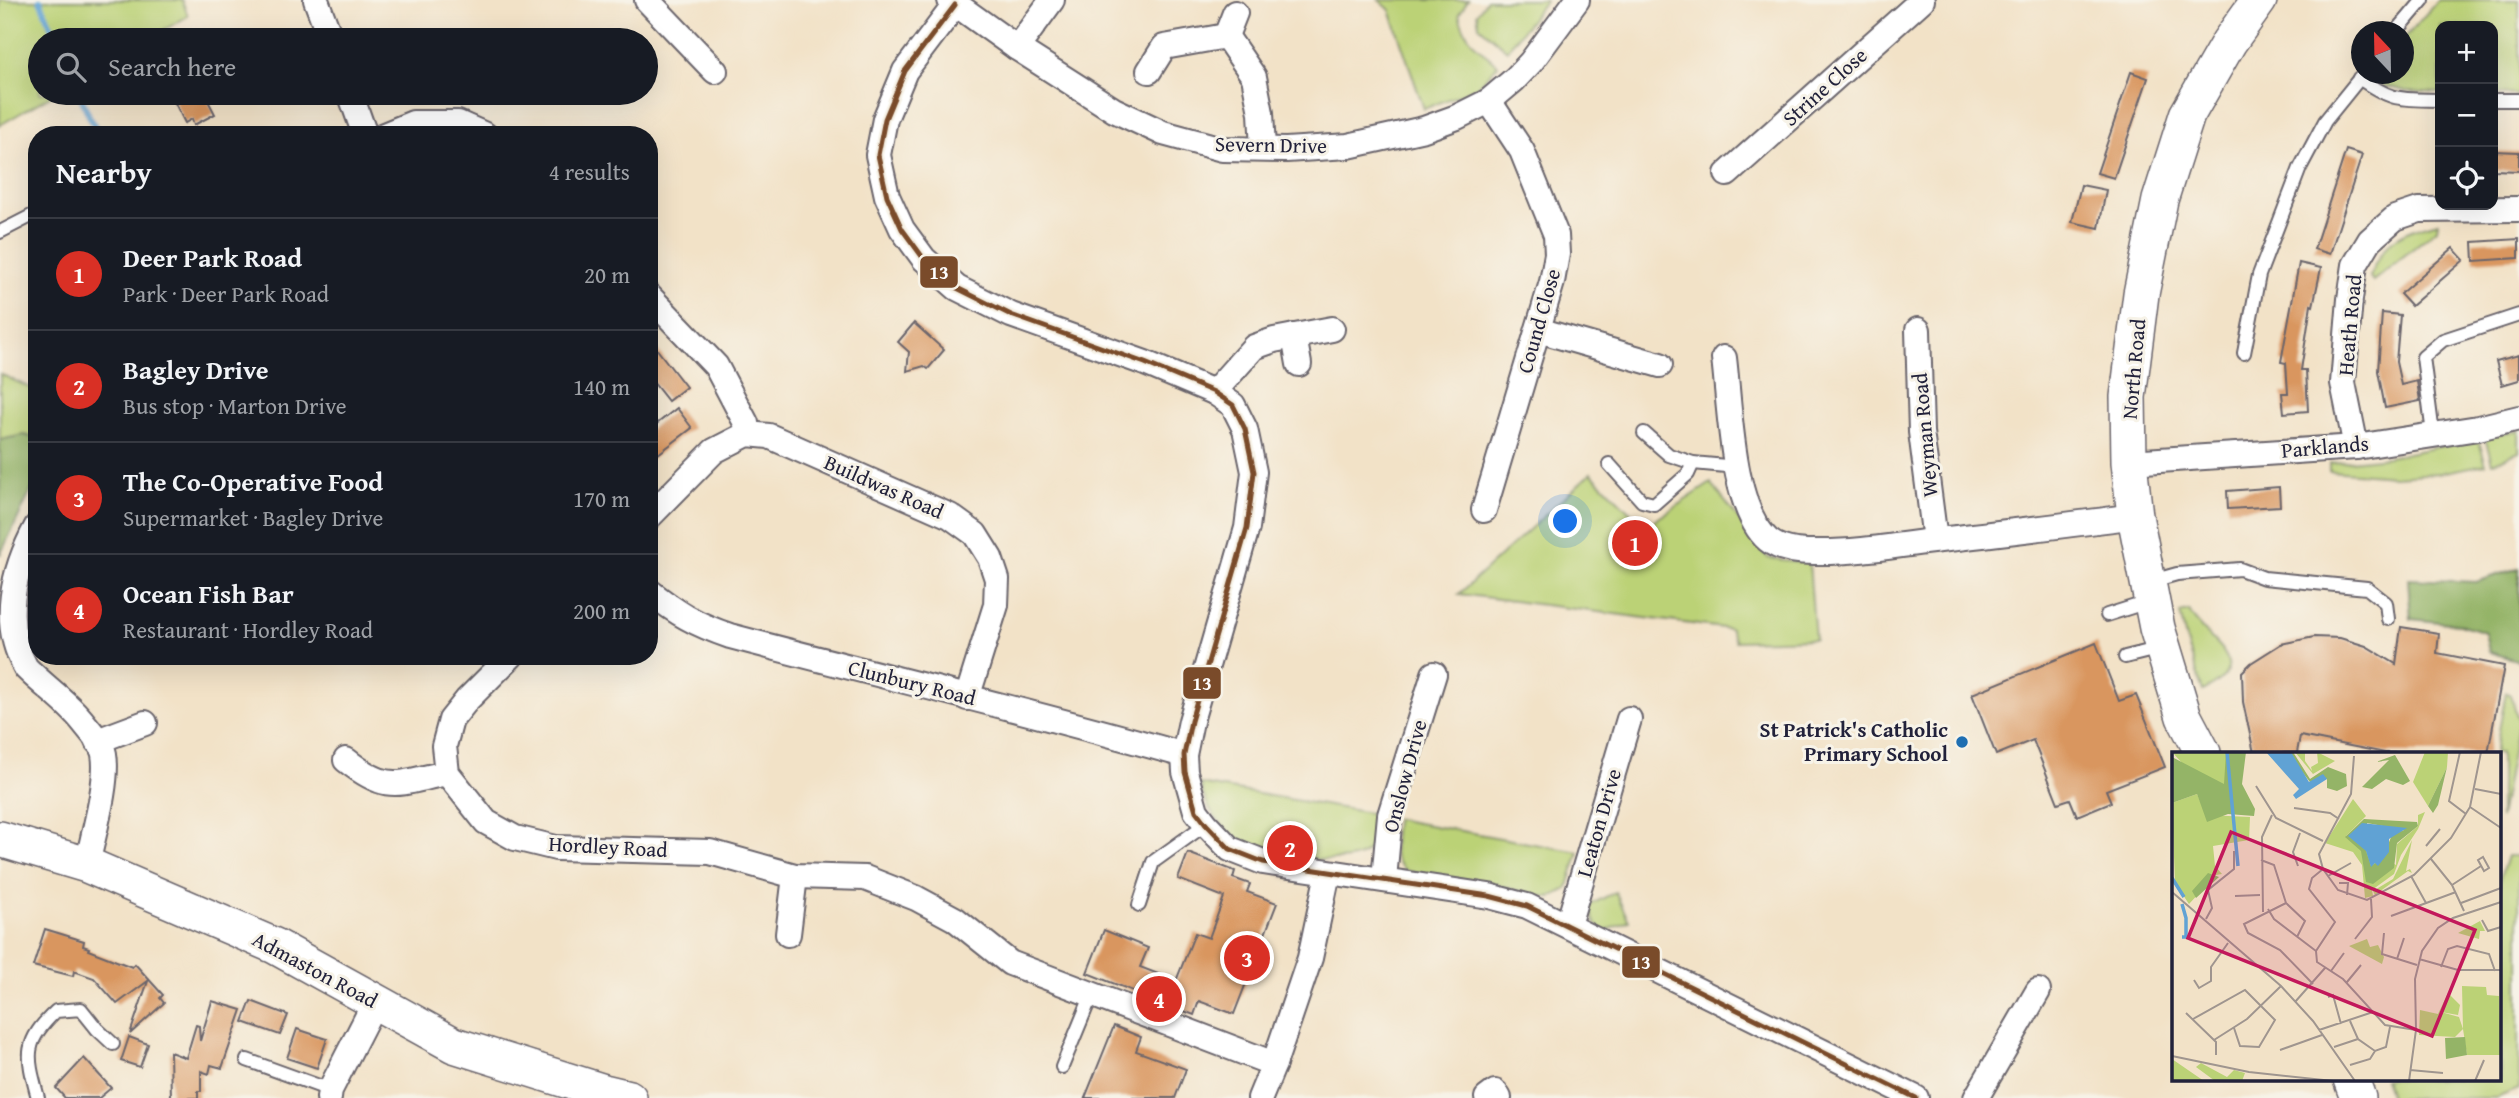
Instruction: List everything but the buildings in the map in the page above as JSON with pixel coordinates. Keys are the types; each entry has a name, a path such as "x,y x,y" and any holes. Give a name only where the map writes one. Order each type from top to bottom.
{"street":[{"path":"316,0 326,28"},
{"path":"647,0 715,71"},
{"path":"1017,48 1052,0"},
{"name":"Severn Drive","path":"952,2 1017,48 1114,110 1163,133 1222,149 1263,149 1348,146 1424,130 1457,117 1489,101 1515,79 1577,0"},
{"name":"Strine Close","path":"1727,174 1922,0"},
{"name":"North Road","path":"2202,752 2184,717 2162,648 2135,516 2129,462 2130,379 2141,294 2160,200 2187,115 2229,42 2259,0"},
{"path":"952,2 905,71 885,119 878,155 887,196 902,229 924,259 957,288 1011,315 1144,363 1214,392 1233,405 1245,429 1254,472 1247,528 1191,721 1184,755 1190,795 1196,811 1206,824 1230,849 1262,862 1489,896 1527,906 1912,1097"},
{"path":"1149,71 1164,47 1231,24 1254,77 1261,113 1263,149"},
{"name":"Cound Close","path":"1484,510 1558,254 1556,235 1522,151 1489,101"},
{"path":"354,105 362,126"},
{"path":"406,126 413,123 458,123 465,126"},
{"name":"Heath Road","path":"2356,447 2343,383 2355,265 2370,240 2395,218 2419,210 2519,209"},
{"path":"658,305 716,366 746,423 747,434 714,451 658,508"},
{"path":"1214,392 1254,347 1332,329"},
{"path":"1538,330 1660,365"},
{"name":"Weyman Road","path":"1918,330 1921,432 1935,540"},
{"path":"1294,337 1299,363"},
{"path":"1724,358 1743,496 1757,527 1769,541 1785,549 1814,552 2135,516"},
{"name":"Parklands","path":"2129,462 2356,447 2519,418"},
{"name":"Buildwas Road","path":"747,434 769,436 781,441 950,516 975,534 990,558 997,579 997,592 996,605 967,698"},
{"path":"28,544 8,584 4,602 13,648 25,667 76,713 104,751 106,771 87,865"},
{"name":"Clunbury Road","path":"658,599 674,612 708,628 967,698 1066,721 1184,755"},
{"path":"346,760 366,776 388,785 447,773 444,746 451,720 502,665"},
{"name":"Onslow Drive","path":"1384,879 1390,816 1434,674"},
{"name":"Leaton Drive","path":"1568,925 1629,719"},
{"path":"97,741 145,723"},
{"name":"Hordley Road","path":"447,773 486,822 514,838 556,848 710,852 795,876 865,878 916,898 955,919 1010,963 1274,1064"},
{"name":"Admaston Road","path":"0,839 87,865 275,946 454,1045 573,1090 629,1098"},
{"path":"1260,1098 1310,958 1328,873"},
{"path":"788,934 795,876"},
{"path":"1976,1098 2038,991"},
{"path":"329,1094 375,1002"},
{"path":"2351,1080 2358,1098"},
{"path":"1487,1098 1495,1092 1499,1098"}],"lane":[{"path":"2405,21 2423,0"},
{"path":"2244,353 2259,275 2300,168 2325,121 2355,84"},
{"path":"2370,84 2396,100 2435,100"},
{"path":"2498,100 2519,100"},
{"path":"0,232 28,218"},
{"path":"2433,435 2423,357 2443,340 2519,315"},
{"path":"1644,433 1669,455 1693,463 1737,467"},
{"path":"1609,464 1642,501 1654,504 1688,474 1693,463"},
{"path":"2107,615 2177,574 2240,569 2264,578 2367,588 2386,603 2388,619"},
{"path":"2125,657 2162,648"},
{"path":"1139,905 1153,862 1206,824"},
{"path":"1062,1067 1091,994"},
{"path":"38,1098 30,1068 29,1046 38,1029 56,1011 81,1009 113,1044"},
{"path":"247,1060 329,1094"}],"green space":[{"path":"0,0 182,0 188,16 167,28 28,28 28,105 34,105 0,125"},
{"path":"1379,0 1468,0 1459,14 1461,22 1479,49 1498,65 1476,88 1424,109 1390,10"},
{"path":"1487,0 1546,0 1507,50 1479,26 1477,13"},
{"path":"2438,0 2519,0 2519,95 2498,94 2498,21 2435,21 2435,93 2406,91 2381,85 2414,84 2414,28"},
{"path":"2438,222 2437,229 2373,281 2370,277 2375,264 2387,246 2414,229"},
{"path":"0,374 28,387 28,436 0,440"},
{"path":"2519,430 2519,452 2492,463 2485,438"},
{"path":"28,436 28,497 0,555 0,440"},
{"path":"2478,439 2486,464 2440,473 2394,476 2330,471 2330,463 2388,457"},
{"path":"1591,473 1645,527 1711,483 1768,558 1809,563 1815,639 1735,641 1730,629 1459,594"},
{"path":"2519,568 2519,661 2489,652 2485,632 2459,624 2411,619 2408,579 2476,582"},
{"path":"2189,611 2195,622 2223,651 2228,661 2227,670 2220,680 2203,691 2180,613"},
{"path":"2506,692 2511,695 2518,720 2502,807 2502,752 2495,752"},
{"path":"1200,784 1376,814 1372,843 1363,854 1337,860 1264,853 1242,842 1223,827 1209,807"},
{"path":"1395,819 1579,852 1567,889 1551,897 1537,896 1496,885 1407,871 1395,855"},
{"path":"2507,856 2519,856 2519,1089 2496,1098 2391,1098 2384,1080 2502,1080 2502,872"},
{"path":"1615,892 1629,921 1604,932 1595,923 1588,906"}],"waterway":[{"path":"40,0 52,28"},
{"path":"84,105 95,126"}],"transit line":[{"name":"13","path":"955,5 905,71 885,119 878,155 887,196 902,229 924,259 957,288 1011,315 1145,363 1214,392 1233,405 1245,429 1254,472 1247,528 1191,721 1184,755 1185,772 1196,811 1206,824 1230,849 1263,862 1489,896 1527,906 1916,1098"}],"place":[{"name":"Deer Park Road","path":"1635,543"},
{"name":"St Patrick's Catholic Primary School","path":"1962,742"},
{"name":"Bagley Drive","path":"1290,848"},
{"name":"The Co-Operative Food","path":"1247,958"},
{"name":"Ocean Fish Bar","path":"1159,999"}]}
